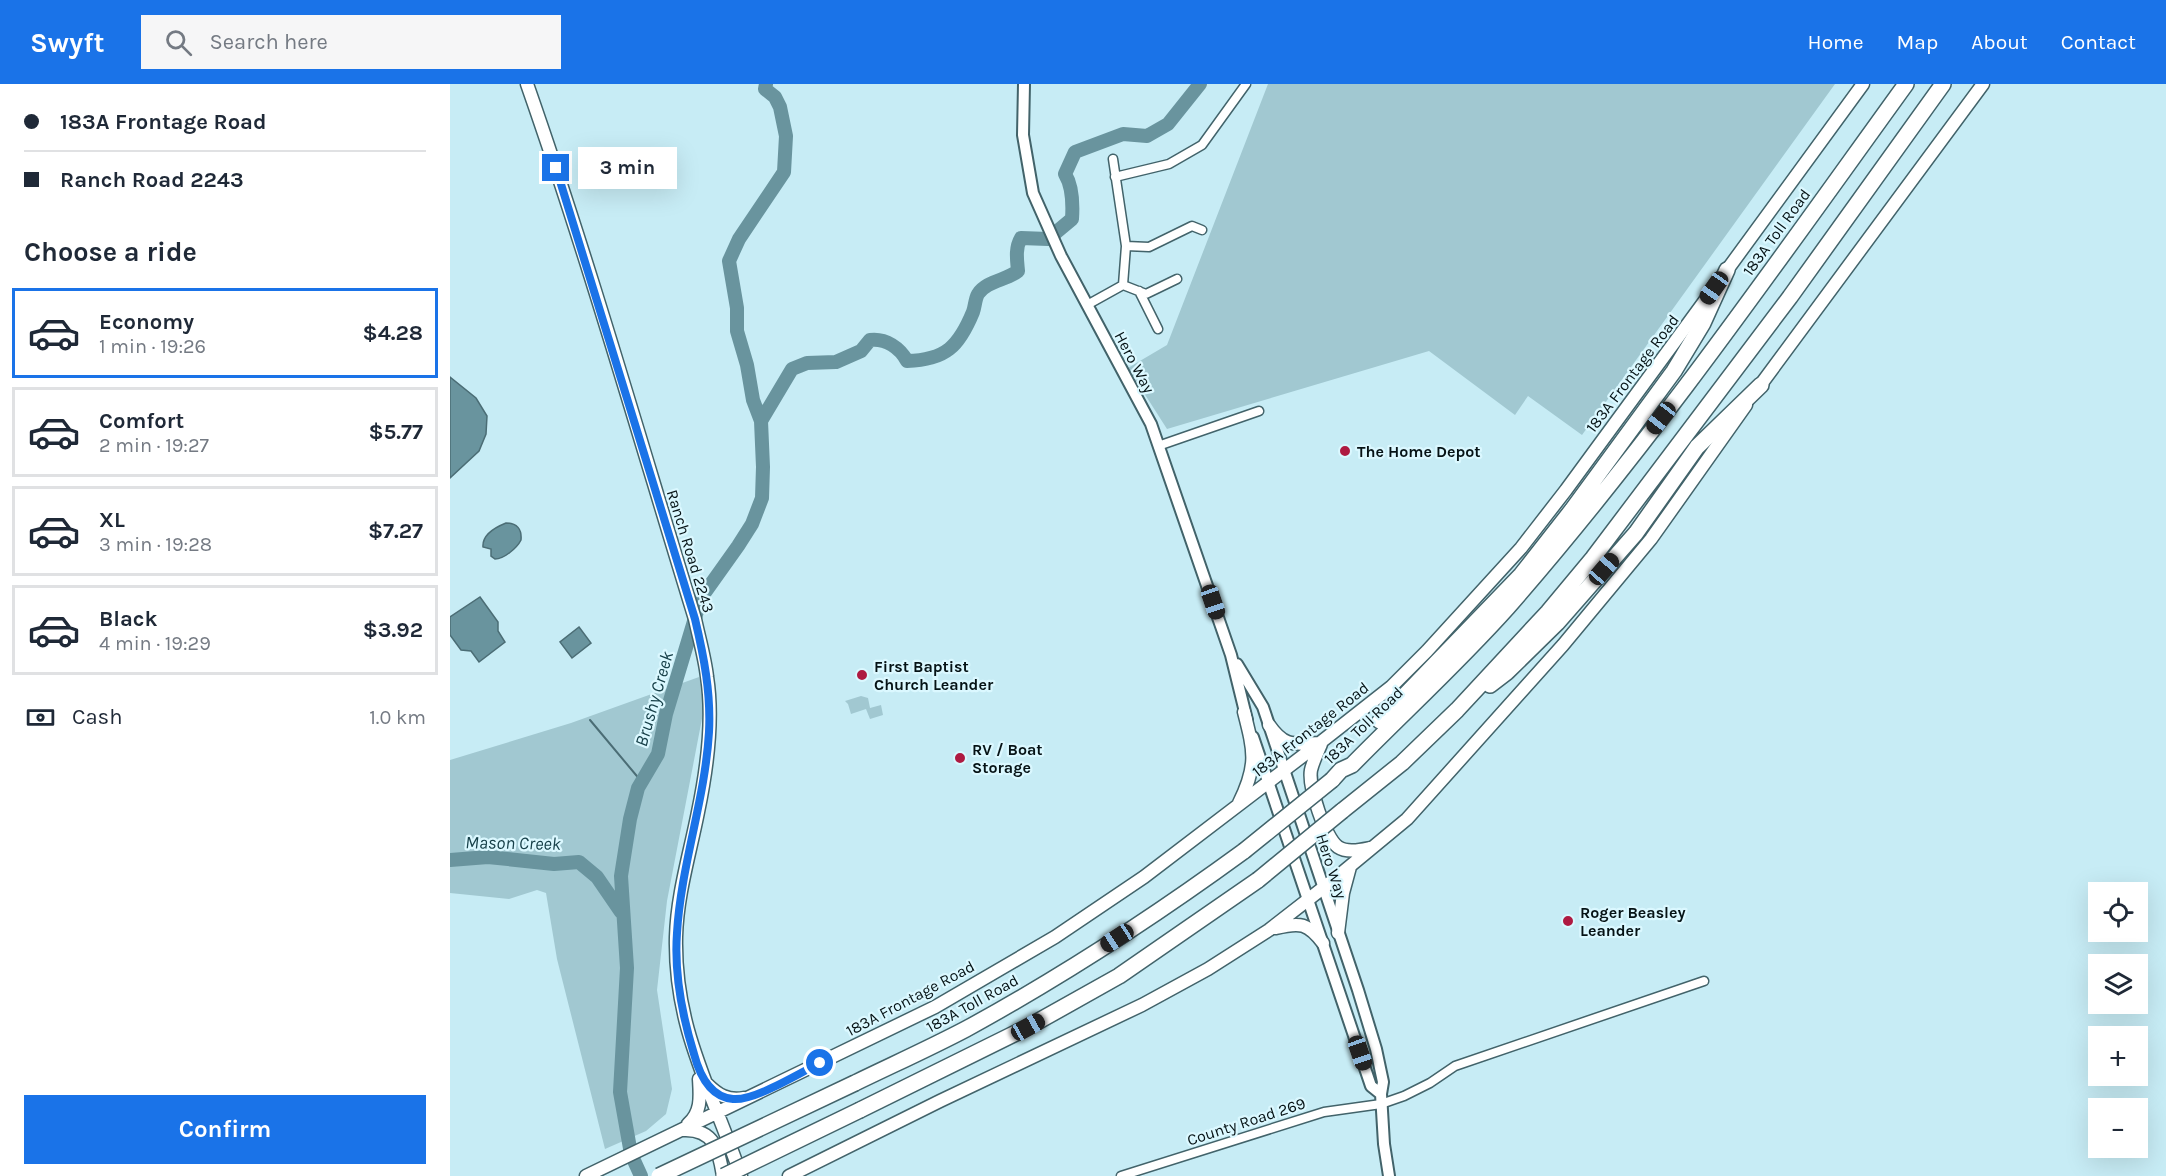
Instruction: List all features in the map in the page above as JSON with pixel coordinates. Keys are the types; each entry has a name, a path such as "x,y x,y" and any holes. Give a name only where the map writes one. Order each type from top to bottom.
{"highway":[{"name":"183A Toll Road","path":"659,1176 966,1029 1078,963 1175,901 1244,851 1352,765 1506,608 1543,565 1689,383 1906,84"},
{"path":"724,1176 1028,1027 1119,976 1258,880 1402,763 1457,710 1548,612 1593,558 1790,297 1943,84"},
{"path":"1337,775 1345,757 1521,575 1572,510 1674,371 1702,323 1727,270"},
{"path":"1457,710 1507,672 1557,623 1636,533 1697,447 1761,385"}],"main road":[{"name":"Ranch Road 2243","path":"528,84 605,322 689,601 708,678 710,704 707,754 699,810 684,877 676,936 681,1002 688,1035 741,1176"},
{"name":"183A Frontage Road","path":"586,1176 934,1006 1055,937 1108,902 1237,807 1390,687 1427,651 1521,548 1566,490 1863,84"},
{"path":"789,1176 1142,1005 1208,969 1269,930 1407,819 1563,645 1652,539 1761,385 1983,84"},
{"path":"1237,807 1246,789 1253,765 1253,749 1244,712"},
{"path":"1269,725 1283,741 1294,744 1321,742 1311,769 1312,793 1330,838 1338,847 1347,850 1372,848"},
{"path":"1338,933 1343,893 1350,867"},
{"path":"1269,930 1292,924 1304,925 1314,931 1323,943"},
{"path":"680,1130 694,1119 699,1106 697,1063"},
{"path":"704,1081 717,1093 726,1097 740,1099 757,1094"},
{"path":"680,1130 697,1130 710,1136 721,1161 724,1176"}],"street":[{"name":"Hero Way","path":"1024,84 1023,135 1033,193 1056,247 1151,424 1231,655 1244,712 1371,1086 1381,1099"},
{"path":"1115,177 1169,164 1202,145 1246,84"},
{"path":"1113,159 1126,246 1123,285"},
{"path":"1126,246 1149,247 1192,226 1202,230"},
{"path":"1087,305 1123,285 1146,294 1177,279"},
{"path":"1139,291 1158,330"},
{"path":"1158,446 1259,411"},
{"name":"Hero Way","path":"1231,655 1263,707 1376,1049 1383,1082 1381,1099"},
{"name":"County Road 269","path":"1121,1176 1324,1112 1404,1096 1430,1083 1455,1066 1704,981"},
{"path":"1381,1099 1389,1176"}],"shaded area":[{"path":"1268,84 1835,84 1582,435 1528,396 1515,415 1429,351 1167,429 1128,368 1167,345"},
{"path":"450,377 476,398 487,416 486,434 479,451 450,478"},
{"path":"506,523 518,527 521,540 510,552 495,559 491,556 491,549 483,547 483,543 490,532"},
{"path":"480,597 498,622 498,631 505,642 479,662 471,651 461,650 450,635 450,617"},
{"path":"579,627 591,643 572,658 560,642"},
{"path":"699,677 705,703 667,901 657,990 672,1089 666,1114 646,1131 605,1149 557,959 546,893 537,890 509,899 450,893 450,760 571,723"},
{"path":"861,696 868,698 870,708 881,705 883,715 870,719 866,709 851,714 845,701"}],"waterway":[{"name":"Brushy Creek","path":"641,1176 631,1154 620,1092 627,968 621,876 630,819 638,788 658,754 666,714 701,598 752,524 762,498 761,421 753,400 747,365 737,331 737,308 729,261 739,239 784,172 786,136 780,107 775,97 765,89 766,84"},
{"path":"761,421 792,369 807,363 836,362 861,351 870,340 892,345 907,361 932,358 949,349 968,324 977,296 982,290 991,283 1018,271 1017,250 1021,238 1048,239 1072,219 1071,190 1065,174 1075,152 1123,134 1147,136 1168,124 1200,84"},
{"path":"590,720 641,781"},
{"name":"Mason Creek","path":"450,860 488,857 554,864 579,862 597,877 621,912"}],"place":[{"name":"The Home Depot","path":"1345,451"},
{"name":"First Baptist Church Leander","path":"862,675"},
{"name":"RV / Boat Storage","path":"960,758"},
{"name":"Roger Beasley Leander","path":"1568,921"}],"route":[{"path":"556,168 695,619 708,678 710,704 707,754 699,810 678,911 676,936 678,985 695,1059 704,1081 717,1093 733,1099 757,1094 820,1063"}]}
